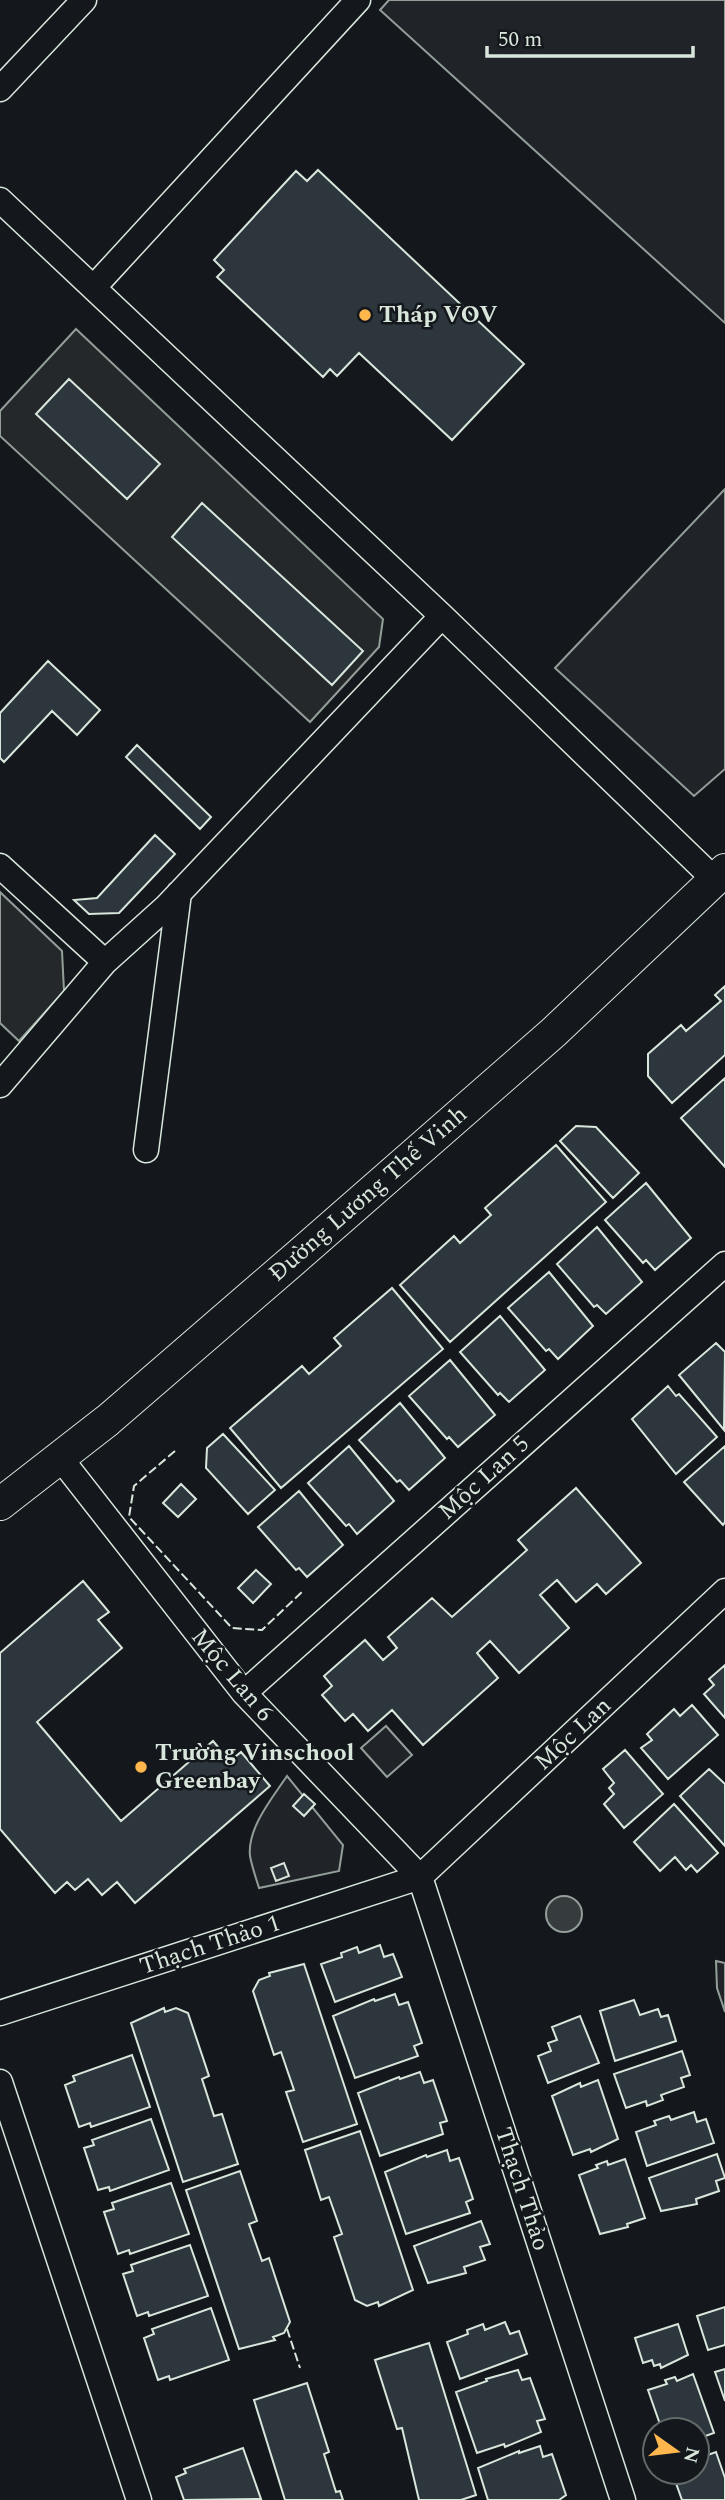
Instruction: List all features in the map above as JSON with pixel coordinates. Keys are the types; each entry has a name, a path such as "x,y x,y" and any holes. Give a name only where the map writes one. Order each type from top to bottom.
{"street":[{"path":"0,89 84,0"},
{"path":"94,288 358,0"},
{"path":"0,200 720,875"},
{"path":"0,1085 105,962 179,893 442,616"},
{"path":"0,866 105,962"},
{"name":"Đường Lương Thế Vinh","path":"0,1504 61,1459 554,1032 720,875"},
{"path":"146,1150 179,893"},
{"name":"Mộc Lan 5","path":"244,1693 725,1264"},
{"name":"Mộc Lan 6","path":"61,1459 244,1693 420,1877"},
{"name":"Mộc Lan","path":"420,1877 725,1591"},
{"name":"Thạch Thảo 1","path":"0,2013 420,1877"},
{"name":"Thạch Thảo","path":"420,1877 623,2500"},
{"path":"0,2082 139,2500"}],"shaded area":[{"path":"389,0 725,0 725,323 380,10"},
{"path":"76,329 383,619 379,647 310,722 0,436 0,411"},
{"path":"725,489 725,769 694,796 555,668"},
{"path":"0,892 62,951 64,991 19,1041 0,1023"},
{"path":"386,1726 412,1755 387,1777 361,1748"},
{"path":"287,1776 343,1845 339,1871 259,1888 250,1856 250,1845 262,1813"},
{"path":"564,1896 577,1901 582,1914 577,1927 564,1932 551,1927 546,1914 551,1901"},
{"path":"716,1961 725,1963 725,2012 717,1988"}],"building":[{"name":"Tháp VOV","path":"318,170 524,364 452,440 359,353 337,376 330,369 323,377 217,277 224,270 214,260 296,171 307,181"},
{"path":"69,379 160,464 127,499 36,414"},
{"path":"202,503 363,651 332,685 172,537"},
{"path":"48,661 100,710 77,735 52,711 4,762 0,758 0,713"},
{"path":"137,745 211,817 200,829 126,757"},
{"path":"155,835 175,854 119,913 89,914 74,900 97,898"},
{"path":"725,986 725,1055 672,1103 648,1076 648,1054 681,1025 686,1031 721,1001 715,995"},
{"path":"725,1078 725,1167 681,1118"},
{"path":"576,1126 596,1127 639,1173 613,1198 560,1141"},
{"path":"556,1145 606,1202 450,1342 400,1285 454,1236 460,1243 491,1215 485,1208"},
{"path":"646,1183 691,1238 655,1270 646,1260 643,1263 605,1220"},
{"path":"597,1227 642,1282 606,1314 597,1305 594,1307 557,1264"},
{"path":"549,1272 593,1326 558,1359 549,1349 546,1351 508,1308"},
{"path":"392,1288 443,1349 281,1488 230,1428 302,1366 309,1374 341,1346 334,1338"},
{"path":"500,1316 545,1370 509,1402 500,1393 498,1395 460,1352"},
{"path":"716,1343 725,1352 724,1430 679,1375"},
{"path":"450,1360 495,1415 458,1447 449,1437 447,1439 409,1396"},
{"path":"668,1386 676,1396 679,1394 717,1437 676,1474 632,1419"},
{"path":"400,1403 445,1458 409,1490 400,1480 397,1482 359,1440"},
{"path":"223,1434 275,1490 248,1514 206,1468 207,1448"},
{"path":"349,1446 394,1501 357,1534 349,1524 346,1526 308,1483"},
{"path":"725,1446 725,1522 723,1525 684,1482"},
{"path":"181,1484 196,1499 178,1517 163,1503"},
{"path":"576,1488 641,1563 606,1594 597,1584 576,1602 557,1580 540,1595 569,1628 519,1673 490,1641 477,1653 498,1678 423,1745 392,1710 368,1731 353,1714 345,1721 322,1695 332,1686 324,1676 365,1640 383,1660 397,1648 388,1637 432,1598 452,1617 527,1550 518,1540"},
{"path":"299,1491 343,1545 307,1577 299,1568 296,1570 258,1527"},
{"path":"256,1570 271,1584 253,1603 238,1588"},
{"path":"83,1581 109,1612 98,1620 122,1648 37,1722 121,1821 213,1741 230,1761 241,1752 270,1786 135,1903 117,1882 102,1895 88,1879 75,1890 67,1882 55,1893 0,1829 0,1653"},
{"path":"725,1665 725,1718 704,1694 714,1685 709,1679"},
{"path":"692,1705 718,1735 668,1779 641,1748 652,1740 647,1734 674,1709 680,1716"},
{"path":"625,1750 663,1794 624,1828 604,1804 614,1794 609,1788 614,1783 603,1769"},
{"path":"709,1769 725,1784 725,1846 680,1796"},
{"path":"304,1794 315,1804 304,1816 293,1806"},
{"path":"674,1804 718,1853 697,1872 691,1865 686,1870 675,1857 660,1871 634,1842"},
{"path":"284,1863 289,1876 276,1881 271,1868"},
{"path":"380,1945 384,1957 393,1954 402,1977 335,2002 321,1964 342,1957 341,1953 357,1947 359,1953"},
{"path":"304,1964 357,2124 303,2142 286,2092 294,2090 281,2052 274,2055 253,1991 259,1980 270,1976 269,1973"},
{"path":"395,1994 399,2005 408,2002 422,2043 414,2046 418,2056 355,2078 333,2016 374,1999 375,2001"},
{"path":"634,2000 640,2015 658,2009 661,2017 668,2015 676,2041 615,2061 600,2011"},
{"path":"164,2008 165,2012 176,2008 188,2013 209,2076 202,2079 214,2116 222,2114 238,2164 183,2182 131,2023"},
{"path":"580,2016 599,2063 548,2083 538,2056 551,2051 548,2043 557,2040 552,2027"},
{"path":"682,2051 690,2075 681,2078 684,2087 661,2095 663,2100 647,2106 646,2101 626,2108 614,2074"},
{"path":"132,2055 150,2107 91,2127 90,2123 79,2127 65,2085 75,2081 73,2076"},
{"path":"420,2072 424,2083 433,2080 447,2121 440,2123 443,2134 380,2156 358,2093"},
{"path":"598,2080 618,2139 591,2152 590,2149 573,2155 552,2096 580,2083 581,2087"},
{"path":"694,2112 697,2122 706,2119 714,2143 647,2166 636,2132 656,2125 654,2121 669,2116 671,2120"},
{"path":"151,2119 169,2170 110,2191 109,2187 98,2190 84,2148 94,2145 92,2140"},
{"path":"360,2131 413,2290 379,2306 378,2302 367,2306 355,2300 334,2237 342,2234 329,2197 321,2200 305,2150"},
{"path":"447,2150 450,2161 459,2158 473,2199 466,2202 470,2213 406,2234 385,2172 426,2155 427,2157"},
{"path":"717,2154 725,2178 716,2181 719,2191 696,2199 697,2204 661,2211 649,2178"},
{"path":"625,2159 645,2218 627,2224 628,2227 600,2234 579,2175 598,2168 596,2165 607,2161 608,2165"},
{"path":"240,2171 257,2221 249,2224 262,2261 269,2258 290,2322 284,2333 273,2337 275,2340 239,2349 186,2190"},
{"path":"171,2183 189,2234 130,2254 129,2250 118,2254 104,2212 114,2209 112,2203"},
{"path":"481,2221 490,2244 480,2247 485,2260 464,2267 466,2273 428,2283 414,2246"},
{"path":"190,2245 208,2296 149,2316 148,2312 137,2316 123,2274 133,2271 131,2265"},
{"path":"725,2307 725,2345 708,2350 697,2316"},
{"path":"211,2308 229,2360 170,2380 169,2376 158,2380 144,2338 154,2334 152,2329"},
{"path":"505,2322 510,2334 519,2331 527,2354 460,2379 447,2342 468,2334 467,2330 483,2324 485,2330"},
{"path":"678,2324 688,2355 661,2368 660,2364 654,2366 652,2360 643,2363 635,2338"},
{"path":"429,2343 476,2495 461,2500 419,2500 402,2428 397,2429 375,2360"},
{"path":"725,2369 725,2401 715,2372"},
{"path":"518,2370 522,2380 530,2378 545,2419 537,2421 541,2432 505,2447 504,2444 477,2453 456,2392 487,2381 486,2379"},
{"path":"693,2374 708,2416 657,2416 648,2390 667,2384 665,2380 675,2377 677,2381"},
{"path":"307,2383 329,2452 324,2454 336,2492 340,2491 343,2500 285,2500 254,2400"},
{"path":"540,2446 543,2457 552,2454 566,2495 559,2500 488,2500 478,2468 519,2451"},
{"path":"243,2448 261,2499 184,2500 176,2477 186,2473 184,2469"},
{"path":"716,2452 725,2478 725,2500 682,2500 677,2486 711,2486 711,2454"}],"fence":[{"path":"175,1451 134,1486 129,1517 232,1628 262,1630 303,1591"},
{"path":"287,2329 300,2368"}],"place":[{"name":"Tháp VOV","path":"365,315"},
{"name":"Trường Vinschool Greenbay","path":"141,1767"}]}
